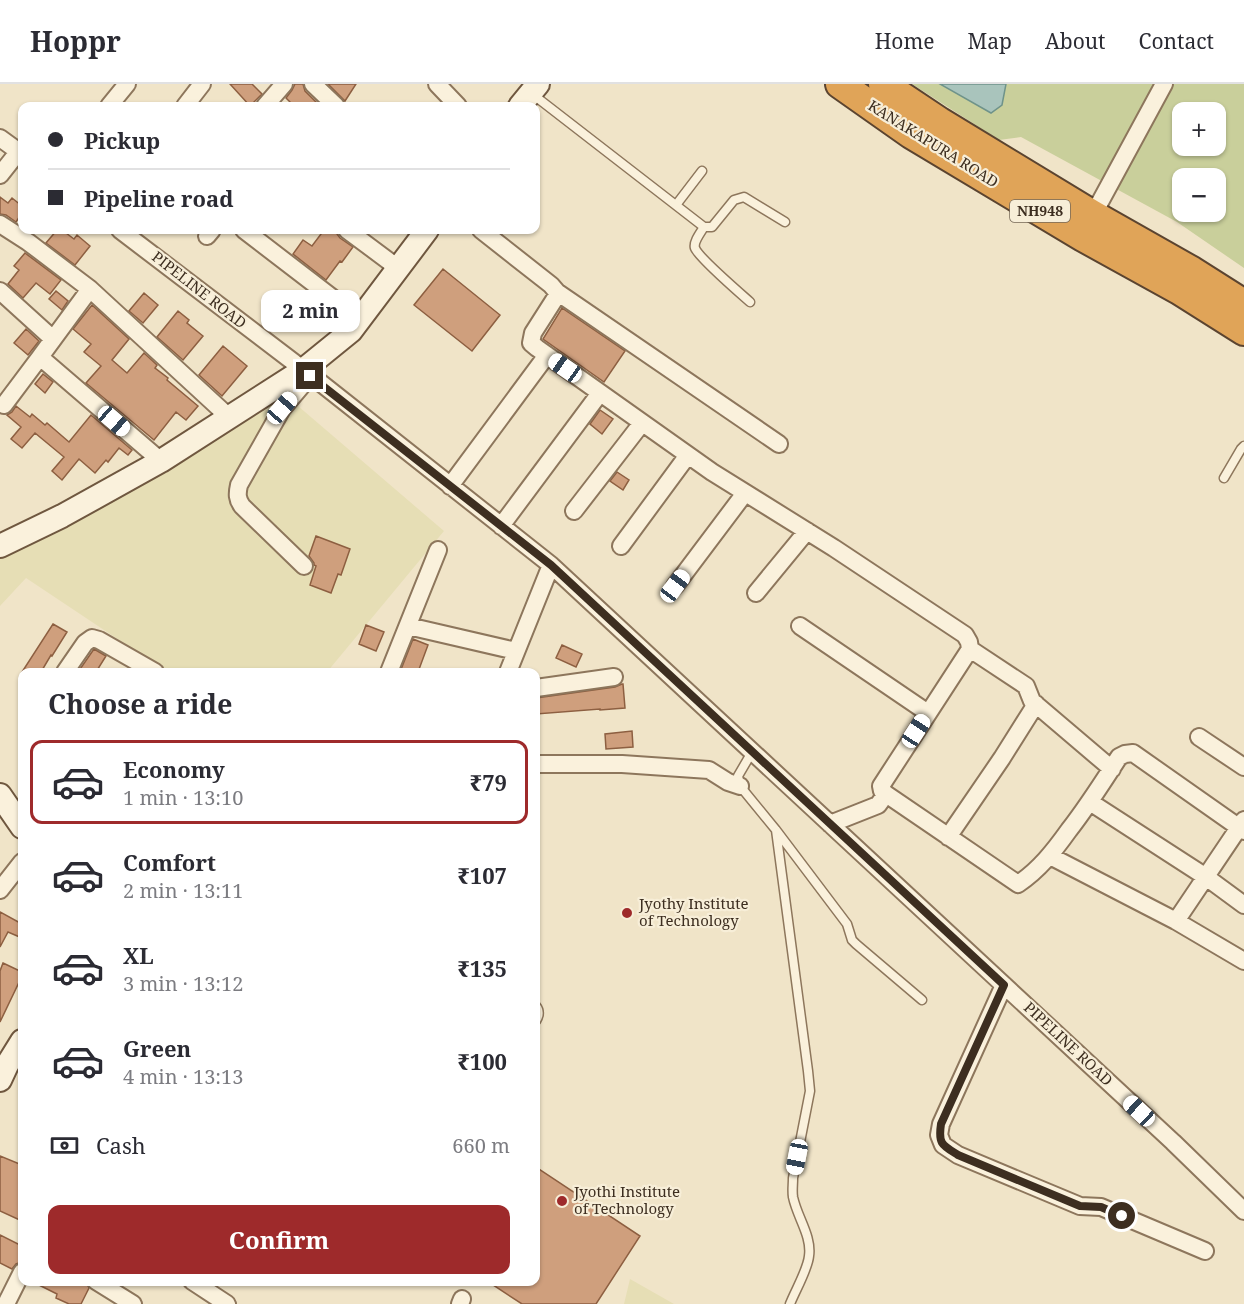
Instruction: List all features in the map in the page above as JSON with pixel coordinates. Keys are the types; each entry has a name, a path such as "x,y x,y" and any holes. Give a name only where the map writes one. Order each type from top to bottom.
{"highway":[{"name":"KANAKAPURA ROAD","path":"840,84 921,140 1083,237 1179,290 1244,331"},
{"name":"KANAKAPURA ROAD","path":"883,84 940,122 1244,304"}],"street":[{"path":"112,102 127,84"},
{"path":"188,102 202,84"},
{"path":"268,102 284,84"},
{"path":"313,84 332,102"},
{"path":"437,84 454,102"},
{"path":"1093,215 1164,84"},
{"path":"0,138 18,151"},
{"path":"0,175 18,156"},
{"path":"0,224 28,242 90,289 230,418"},
{"name":"PIPELINE ROAD","path":"125,234 307,373 551,565 1173,1142 1244,1211"},
{"path":"249,234 360,319"},
{"path":"352,234 398,268"},
{"path":"303,566 238,501 239,485 282,408 307,373 351,332 423,234"},
{"path":"486,234 557,292 779,444"},
{"path":"4,405 90,289"},
{"path":"0,291 53,339"},
{"path":"557,292 533,333 531,343 712,472 807,531 965,635 970,649 881,786 882,790 1018,884 1050,856 1090,802 1119,757 1125,753 1133,753 1242,826 1176,921"},
{"path":"450,486 547,355"},
{"path":"40,357 161,461"},
{"path":"2,543 62,516 161,461 307,373"},
{"path":"501,526 600,393"},
{"path":"574,511 642,423"},
{"path":"621,546 688,455"},
{"path":"675,586 745,493"},
{"path":"756,593 807,531"},
{"path":"391,668 438,550"},
{"path":"510,668 551,565"},
{"path":"408,626 516,651"},
{"path":"800,626 928,713"},
{"path":"68,668 85,643 92,638 148,668"},
{"path":"970,649 1026,686 1032,701 1112,769"},
{"path":"540,687 614,677"},
{"path":"948,837 1036,704"},
{"path":"1199,737 1244,767"},
{"path":"540,764 622,764 709,770 728,782 740,786"},
{"path":"830,824 878,805 886,794"},
{"path":"0,795 18,820"},
{"path":"1090,802 1206,877 1244,905"},
{"path":"1050,856 1176,921 1244,961"},
{"path":"0,890 18,867"},
{"path":"1004,985 941,1124 939,1135 943,1145 958,1155 1080,1206 1101,1207 1204,1251"},
{"path":"0,1080 18,1047"},
{"path":"9,1303 18,1282"},
{"path":"104,1286 133,1304"},
{"path":"199,1286 222,1302"}],"lane":[{"path":"540,102 704,227 712,227 734,200 744,197 785,222"},
{"path":"676,205 702,171"},
{"path":"704,227 695,244 696,251 750,302"},
{"path":"1224,478 1240,449 1244,446"},
{"path":"752,752 738,776 740,786 847,924 852,940 922,1000"},
{"path":"776,830 810,1091 793,1178 794,1199 810,1255 790,1304"}],"shaded area":[{"path":"284,394 444,531 330,668 161,668 26,578 0,606 0,553"},
{"path":"630,1279 674,1304 624,1304"}],"green space":[{"path":"912,84 1244,84 1244,268 1177,222 1226,222 1226,168 1172,168 1172,219 1021,137 999,140"}],"water":[{"path":"940,84 1006,84 1002,105 991,113"}],"building":[{"path":"230,84 252,84 262,94 254,102 246,102"},
{"path":"295,84 303,84 305,91 316,102 290,102 286,98"},
{"path":"328,84 356,84 345,101"},
{"path":"0,197 8,203 12,198 18,203 16,222 0,214"},
{"path":"54,234 67,234 74,239 77,235 90,246 75,265 46,243"},
{"path":"321,234 337,234 353,247 326,280 293,254 303,240 312,246"},
{"path":"25,253 61,280 50,294 36,283 23,298 8,284 19,270 14,266"},
{"path":"443,269 500,315 472,351 414,305"},
{"path":"56,291 68,301 62,310 49,299"},
{"path":"144,293 158,305 143,323 129,311"},
{"path":"92,305 129,339 112,360 127,373 144,353 157,365 155,368 168,378 167,380 198,406 186,420 176,412 154,440 86,383 101,366 84,352 91,344 73,329"},
{"path":"562,308 625,351 604,382 543,339"},
{"path":"178,311 189,320 187,323 203,336 183,360 157,337"},
{"path":"26,329 39,341 28,355 14,343"},
{"path":"223,346 247,366 222,396 199,375"},
{"path":"43,374 53,382 45,393 35,384"},
{"path":"16,406 30,417 32,414 45,425 47,423 69,442 91,415 132,450 128,455 119,448 95,473 79,459 62,480 52,471 64,457 35,433 22,448 11,439 21,427 7,415"},
{"path":"600,410 613,419 602,434 590,424"},
{"path":"617,472 629,480 623,490 610,481"},
{"path":"316,536 350,549 341,575 338,574 331,593 310,585 316,566 309,556"},
{"path":"53,624 67,632 43,668 25,668"},
{"path":"366,625 384,632 376,651 359,644"},
{"path":"413,639 428,645 419,668 402,668"},
{"path":"562,645 582,654 576,667 556,658"},
{"path":"94,649 106,656 98,668 81,668"},
{"path":"623,684 625,708 540,714 540,697"},
{"path":"632,731 633,747 606,749 605,734"},
{"path":"0,912 18,922 18,936 8,932 0,947"},
{"path":"3,963 18,970 18,984 0,1022 0,971"},
{"path":"0,1156 18,1163 18,1219 0,1211"},
{"name":"Jyothi Institute of Technology","path":"540,1170 640,1236 596,1304 522,1304 495,1286 540,1286"},
{"path":"0,1235 18,1244 18,1263 12,1269 0,1263"},
{"path":"41,1286 88,1286 89,1288 81,1304 69,1304 56,1298 57,1294"}],"place":[{"name":"Jyothy Institute of Technology","path":"627,913"},
{"name":"Jyothi Institute of Technology","path":"562,1201"}],"route":[{"path":"310,376 551,565 1004,985 941,1124 939,1135 943,1145 958,1155 1080,1206 1101,1207 1122,1216"}]}
